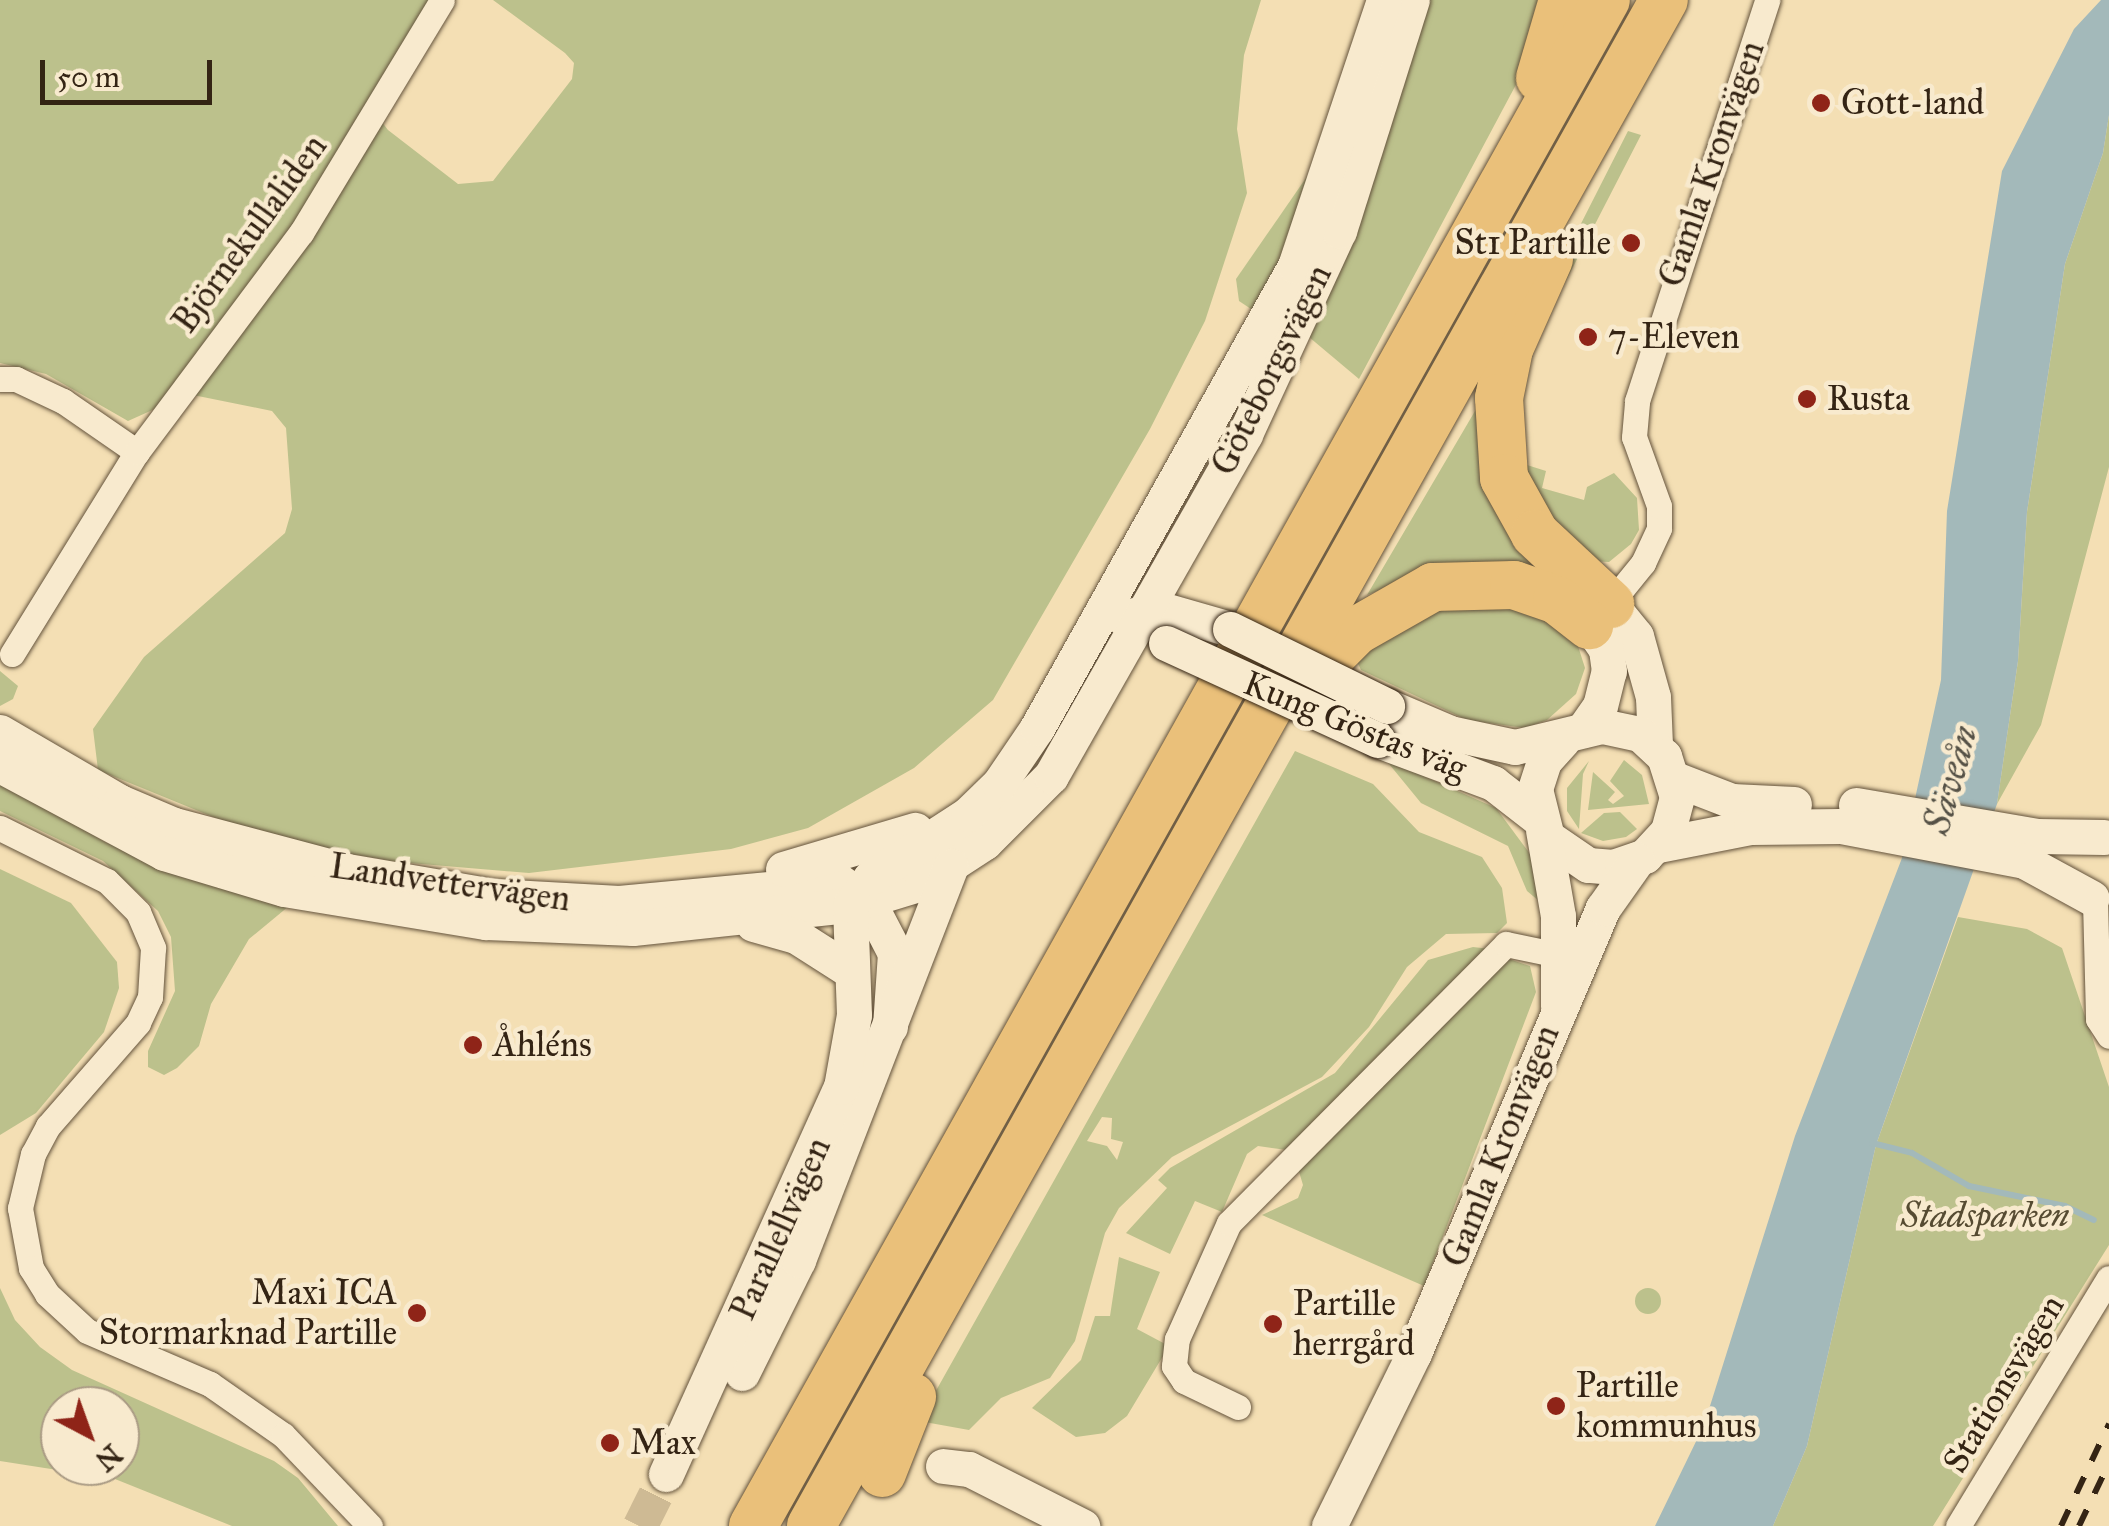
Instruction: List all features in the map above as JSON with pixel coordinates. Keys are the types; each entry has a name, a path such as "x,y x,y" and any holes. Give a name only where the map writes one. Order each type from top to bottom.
{"highway":[{"path":"1500,191 1564,0"},
{"path":"752,1526 1606,0"},
{"path":"811,1526 1664,0"},
{"path":"1600,614 1534,534 1513,501 1498,439 1499,398 1509,348 1561,233 1684,0"},
{"path":"1226,782 1258,736 1338,647 1414,594 1474,582 1514,585 1600,614"},
{"path":"882,1473 963,1282 974,1235"}],"street":[{"name":"Björnekullaliden","path":"12,654 138,452 300,233 442,0"},
{"name":"Göteborgsvägen","path":"1130,559 1311,231 1384,0"},
{"name":"Göteborgsvägen","path":"1086,719 1137,614 1169,569 1245,434 1328,260 1412,0"},
{"name":"Gamla Kronvägen","path":"1600,614 1643,563 1659,528 1659,506 1634,437 1636,401 1767,0"},
{"path":"0,378 63,401 138,452"},
{"path":"1096,621 1137,614 1127,592 1130,559"},
{"path":"859,898 968,814 1023,752 1130,559"},
{"name":"Kung Göstas väg","path":"1169,569 1178,618"},
{"name":"Kung Göstas väg","path":"1137,614 1230,629 1382,723 1516,747 1573,735"},
{"path":"1600,614 1609,671 1600,706 1537,779 1541,824 1580,863 1613,867 1647,853 1798,824 1887,820"},
{"path":"1600,614 1636,636 1652,697 1655,746 1675,779 1674,814 1647,853"},
{"path":"1086,719 1127,666 1178,618"},
{"name":"Kung Göstas väg","path":"1178,618 1493,783 1541,824"},
{"name":"Landvettervägen","path":"0,765 164,852 284,889 555,929 730,908 859,898 952,866 1034,797 1086,719"},
{"path":"1573,735 1621,727 1655,746"},
{"name":"Landvettervägen","path":"0,732 120,802 174,824 347,872 554,901 730,908"},
{"path":"1675,779 1732,801 1887,820 2001,842 2107,836"},
{"name":"Landvettervägen","path":"730,908 754,877 968,814"},
{"name":"Gamla Kronvägen","path":"1541,824 1570,957"},
{"path":"0,828 107,881 138,912 154,959 150,997 138,1023 48,1126 33,1154 20,1208 31,1268 47,1294 88,1331 210,1384 283,1435 370,1526"},
{"path":"2107,836 2084,864 2098,903 2096,1000 2109,1033"},
{"path":"2001,842 2098,903"},
{"name":"Gamla Kronvägen","path":"1339,1519 1558,1007 1570,957 1602,908 1647,853"},
{"name":"Parallellvägen","path":"859,898 851,971 851,1050 826,1129 676,1482 798,1260 890,1026 923,926 952,866"},
{"name":"Parallellvägen","path":"859,898 894,953 890,1026"},
{"path":"730,908 796,936 851,971"},
{"path":"1238,1406 1184,1380 1174,1366 1176,1339 1229,1223 1506,944 1570,957"},
{"path":"2109,982 2109,1004"},
{"name":"Stationsvägen","path":"1958,1526 2109,1278"},
{"path":"943,1466 969,1470 1082,1526"}],"green space":[{"path":"0,0 435,0 368,104 388,130 458,184 493,181 572,79 574,63 565,53 493,0 1261,0 1244,55 1237,129 1247,193 1205,321 1150,429 993,700 914,768 808,828 731,849 529,873 398,862 272,841 98,770 93,729 144,657 285,533 292,509 286,428 272,411 188,394 128,421 46,374 0,363"},
{"path":"1429,0 1547,0 1519,79 1359,379 1303,332"},
{"path":"2109,115 2109,467 2041,725 1997,804 2018,661 2027,512 2065,264 2103,153"},
{"path":"1628,131 1641,135 1540,331 1518,402 1518,438 1527,465 1546,471 1542,488 1584,500 1587,487 1614,473 1637,498 1639,530 1631,544 1609,562 1592,561 1542,529 1506,413 1561,263"},
{"path":"1308,175 1284,262 1254,311 1239,301 1236,279"},
{"path":"1485,394 1553,578 1445,565 1367,595"},
{"path":"1478,596 1565,627 1578,646 1585,668 1576,694 1547,720 1525,728 1467,720 1361,670 1354,655 1398,618"},
{"path":"0,671 18,686 13,699 0,706"},
{"path":"1295,751 1373,784 1419,832 1482,857 1502,888 1507,923 1497,933 1446,934 1407,967 1369,1027 1322,1077 1172,1157 1119,1208 1105,1233 1075,1341 1050,1378 1001,1398 969,1430 919,1421","holes":["1102,1117 1112,1118 1111,1139 1123,1142 1117,1160 1107,1146 1087,1141"]},
{"path":"1385,759 1496,808 1536,862 1539,901 1527,891 1508,846 1421,803"},
{"path":"1624,760 1642,775 1649,804 1588,810 1593,772 1615,792 1608,800 1613,804 1624,796 1610,781"},
{"path":"1589,761 1583,774 1579,829 1567,811 1567,788"},
{"path":"0,782 105,842 191,877 289,906 249,939 211,1004 199,1046 177,1068 164,1075 148,1067 148,1051 175,991 171,937 158,911 103,861 0,811"},
{"path":"1620,812 1637,829 1626,837 1603,841 1581,833 1604,813"},
{"path":"0,869 71,903 117,962 119,988 104,1032 36,1113 0,1135"},
{"name":"Stadsparken","path":"1958,917 2027,929 2062,948 2109,1087 2109,1245 1933,1526 1773,1526 1807,1446 1876,1145"},
{"path":"1473,947 1490,949 1287,1150 1258,1146 1247,1154 1222,1212 1195,1201 1170,1254 1126,1233 1167,1188 1158,1180 1170,1168 1335,1073 1428,960"},
{"path":"1506,958 1530,966 1536,992 1424,1286 1262,1215 1298,1198 1303,1185 1297,1165"},
{"path":"1119,1257 1160,1272 1137,1329 1169,1346 1127,1416 1105,1433 1076,1437 1032,1408 1081,1360 1095,1316 1110,1316"},
{"path":"0,1288 15,1320 40,1347 72,1370 108,1386 40,1386 40,1467 0,1461"},
{"path":"1648,1288 1657,1292 1661,1301 1657,1310 1648,1314 1639,1310 1635,1301 1639,1292"},
{"path":"140,1401 274,1461 298,1478 338,1526 232,1526 132,1486 140,1486"}],"water":[{"name":"Säveån","path":"2101,0 2109,0 2109,115 2103,153 2065,264 2027,512 2018,661 1997,804 1876,1145 1807,1446 1773,1526 1655,1526 1704,1425 1795,1136 1902,858 1941,680 1947,511 2002,171 2074,29"}],"waterway":[{"path":"1872,1143 1912,1153 1969,1186 2065,1206 2094,1220"}],"tunnel":[{"path":"640,1526 666,1474"}],"railway":[{"path":"2061,1526 2109,1424"},
{"path":"2079,1526 2109,1463"}],"place":[{"name":"Gott-land","path":"1821,103"},
{"name":"St1 Partille","path":"1631,243"},
{"name":"7-Eleven","path":"1588,337"},
{"name":"Rusta","path":"1807,399"},
{"name":"Åhléns","path":"473,1045"},
{"name":"Maxi ICA Stormarknad Partille","path":"417,1313"},
{"name":"Partille herrgård","path":"1273,1324"},
{"name":"Partille kommunhus","path":"1556,1406"},
{"name":"Max","path":"610,1443"}]}
